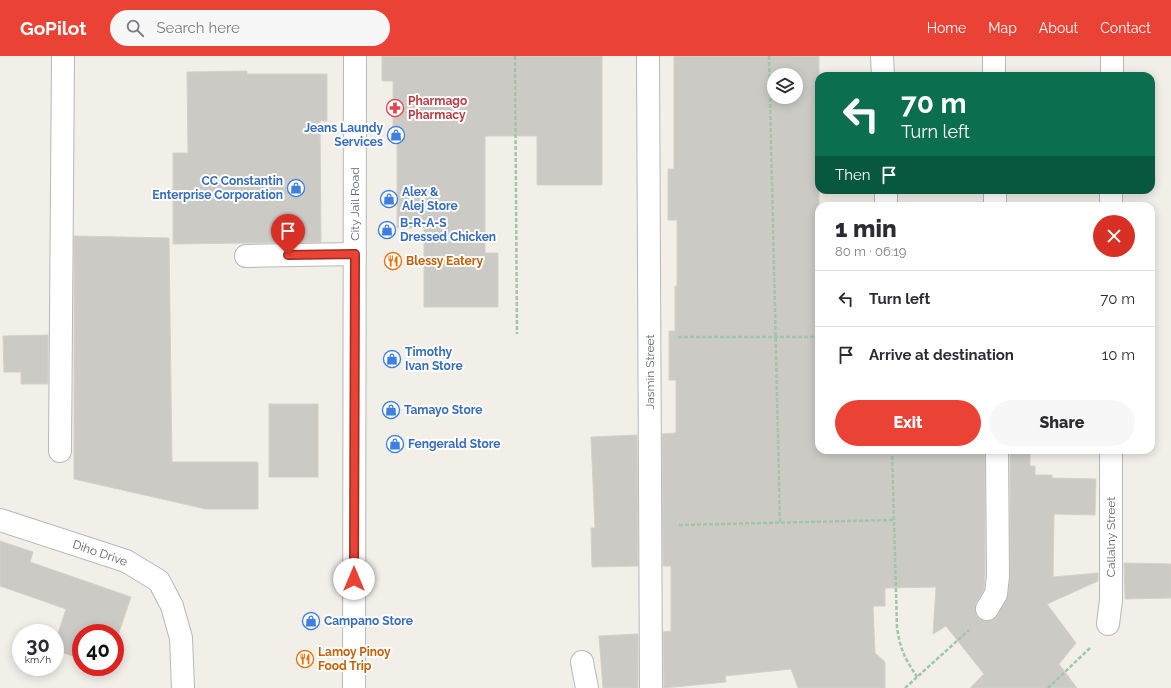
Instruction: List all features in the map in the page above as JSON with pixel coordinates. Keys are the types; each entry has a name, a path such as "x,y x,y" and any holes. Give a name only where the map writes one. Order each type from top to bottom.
{"street":[{"path":"60,451 63,56"},
{"name":"City Jail Road","path":"354,688 355,56"},
{"name":"Jasmin Street","path":"648,56 651,688"},
{"path":"882,56 883,72"},
{"path":"994,56 994,72"},
{"path":"1112,56 1112,72"},
{"path":"246,256 355,254"},
{"path":"987,609 996,594 998,576 997,454"},
{"name":"Callalny Street","path":"1108,624 1111,600 1111,454"},
{"name":"Diho Drive","path":"0,520 126,561 159,581 172,606 181,638 183,688"},
{"path":"582,662 587,688"}],"path":[{"path":"515,56 517,334"},
{"path":"770,56 780,523"},
{"path":"649,337 815,337"},
{"path":"892,454 897,627 899,643 904,657 917,677"},
{"path":"650,526 894,520"},
{"path":"905,688 982,619 987,609"},
{"path":"1048,688 1096,642 1108,624"}],"building":[{"path":"382,56 602,56 602,185 537,185 537,136 485,136 485,253 498,253 498,307 424,307 424,228 397,228 397,138 393,138 393,81 382,81"},
{"path":"674,56 819,56 819,72 815,72 815,194 819,194 819,202 815,202 815,454 985,454 985,575 984,590 976,603 975,608 976,615 980,619 986,621 993,620 998,615 1008,595 1010,576 1010,454 1030,454 1030,466 1035,466 1035,475 1052,475 1052,478 1096,479 1095,515 1054,514 1053,577 1098,573 1098,581 1047,604 1076,643 1059,664 1077,688 970,688 984,674 946,626 933,634 936,587 885,588 885,606 873,606 875,653 885,662 885,688 798,688 791,669 725,676 726,682 664,688 663,632 671,631 671,566 663,566 662,434 676,433 676,380 669,380 669,331 675,331 677,220 668,220 668,169 674,169"},
{"path":"247,71 247,74 327,74 327,121 320,121 321,242 173,244 173,153 188,153 187,72"},
{"path":"74,236 169,238 172,462 258,462 258,509 206,509 74,479"},
{"path":"48,335 48,384 21,384 21,372 4,372 3,336"},
{"path":"269,404 318,404 318,477 269,477"},
{"path":"637,435 638,566 592,567 591,528 595,528 591,437"},
{"path":"0,541 33,552 30,562 131,597 122,624 72,624 72,656 64,653 64,624 61,624 66,609 0,586"},
{"path":"1124,563 1171,564 1171,598 1125,599"},
{"path":"638,634 638,688 603,688 599,636"}],"place":[{"name":"Pharmago Pharmacy","path":"395,108"},
{"name":"Jeans Laundy Services","path":"396,135"},
{"name":"CC Constantin Enterprise Corporation","path":"296,188"},
{"name":"Alex & Alej Store","path":"389,199"},
{"name":"B-R-A-S Dressed Chicken","path":"387,230"},
{"name":"Blessy Eatery","path":"393,261"},
{"name":"Timothy Ivan Store","path":"392,359"},
{"name":"Tamayo Store","path":"391,410"},
{"name":"Fengerald Store","path":"395,444"},
{"name":"Campano Store","path":"311,621"},
{"name":"Lamoy Pinoy Food Trip","path":"305,659"}],"route":[{"path":"288,255 355,254 354,579"}]}
